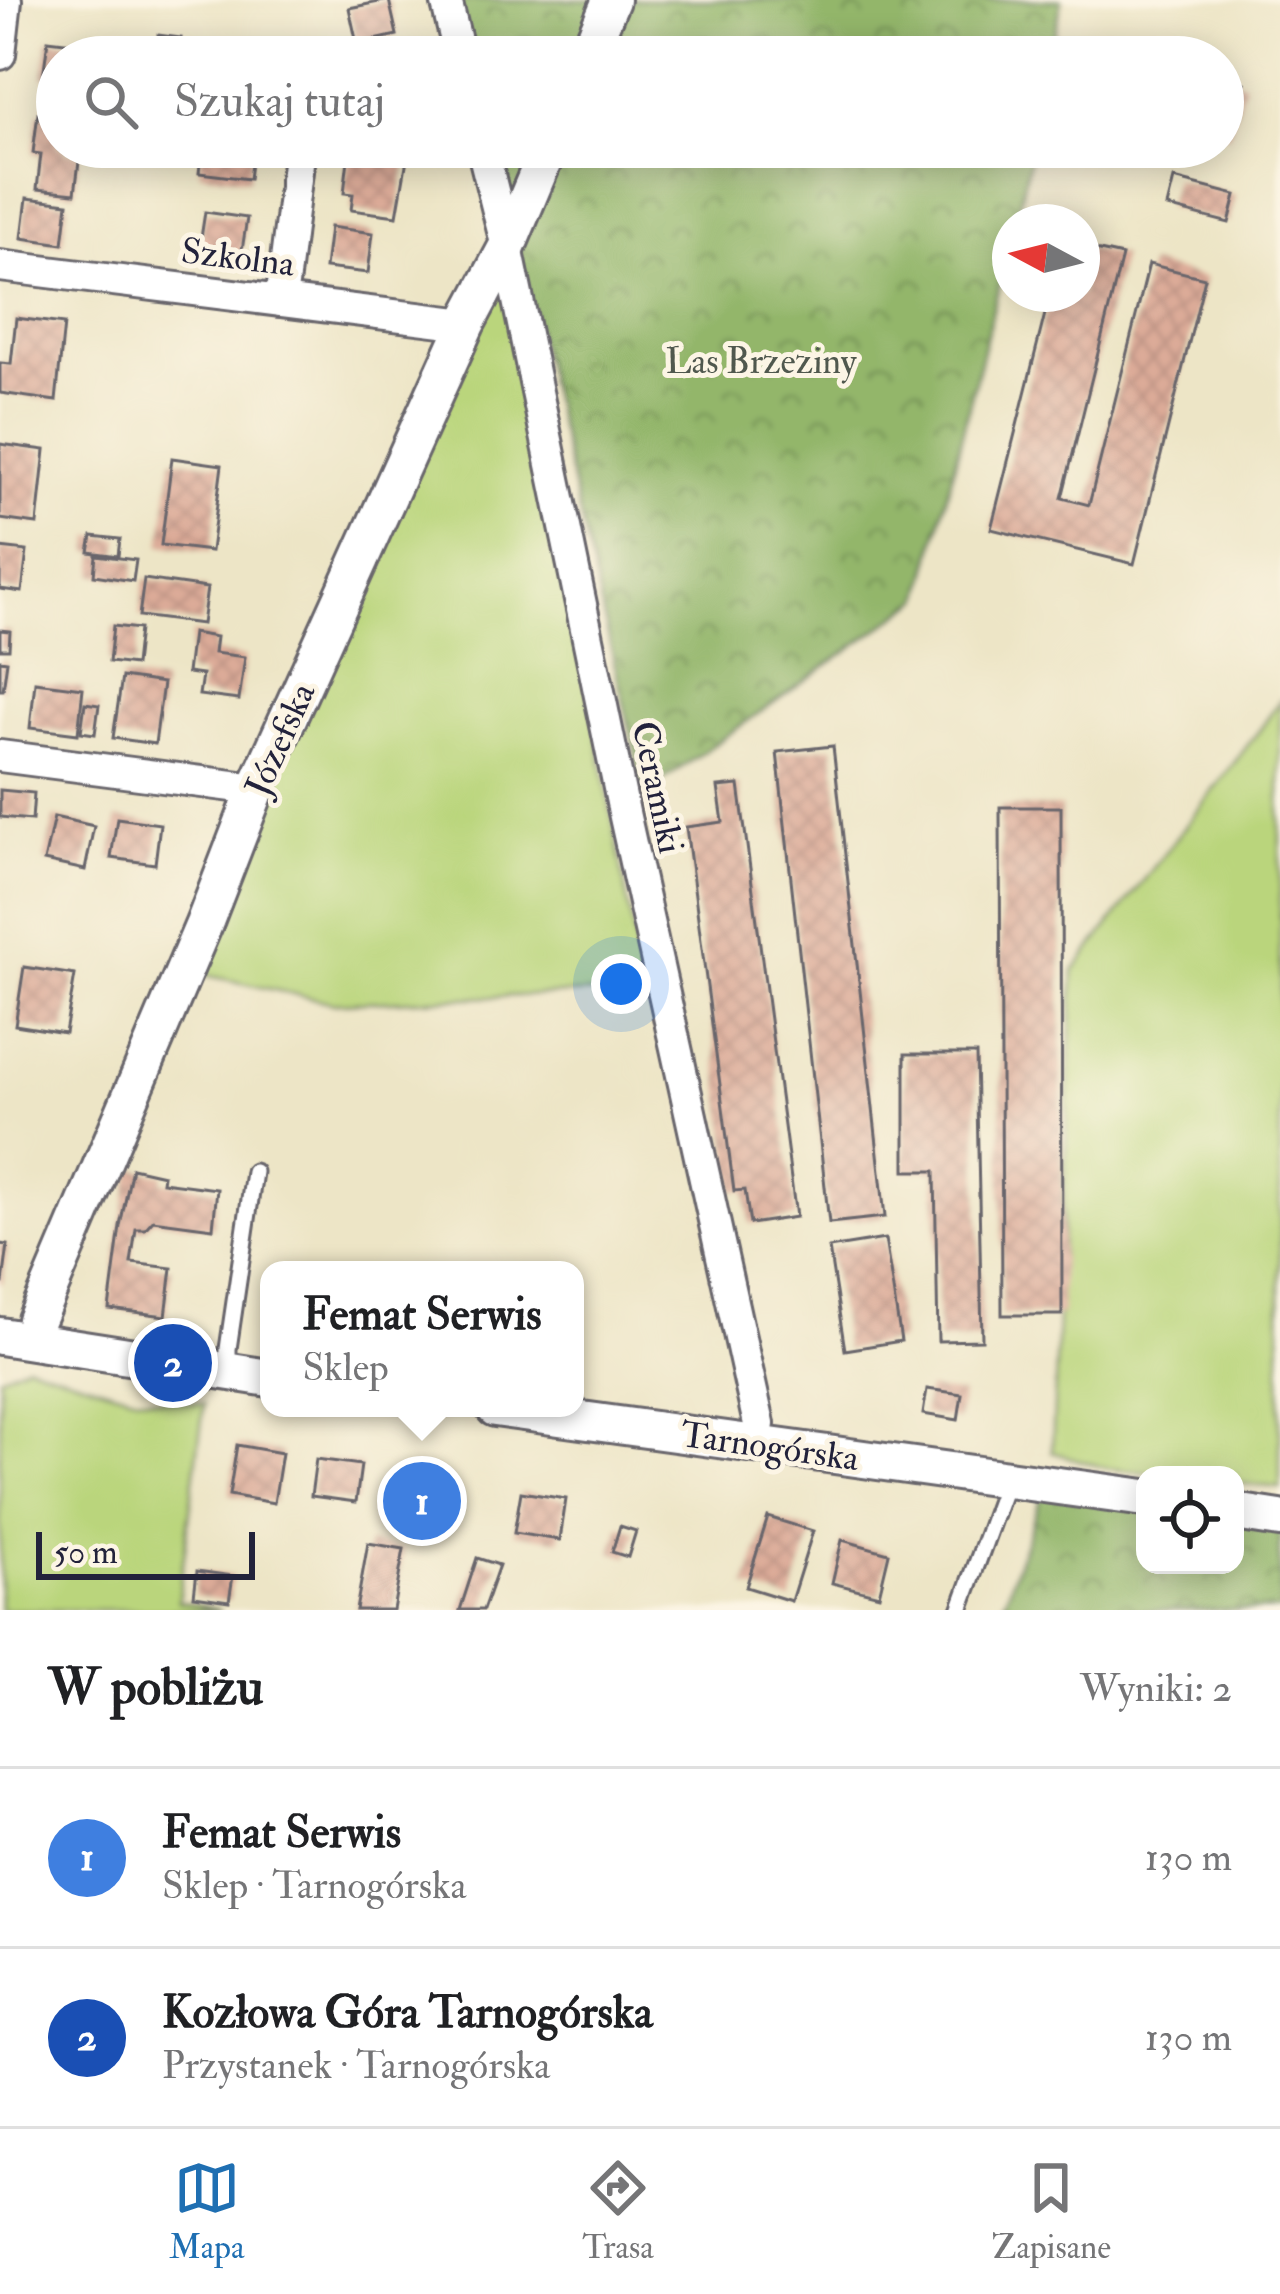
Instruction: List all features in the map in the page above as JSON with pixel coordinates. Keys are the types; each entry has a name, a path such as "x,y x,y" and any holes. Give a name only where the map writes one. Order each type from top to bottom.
{"street":[{"path":"0,54 6,0"},
{"path":"446,0 455,36"},
{"path":"596,36 611,0"},
{"path":"280,301 296,168"},
{"name":"Ceramiki","path":"487,168 759,1424 755,1442"},
{"name":"Józefska","path":"17,1338 36,1320 204,924 256,789 540,168"},
{"name":"Szkolna","path":"0,266 466,324"},
{"path":"0,756 256,789"},
{"path":"17,1338 260,1377"},
{"name":"Tarnogórska","path":"564,1417 1010,1470 1046,1483 1136,1497"},
{"path":"1244,1513 1280,1519"}],"lane":[{"path":"228,1372 254,1172"},
{"path":"960,1610 1010,1470"}],"green space":[{"path":"458,0 1062,0 1054,36 467,36"},
{"name":"Las Brzeziny","path":"498,168 1027,168 1019,204 992,204 992,312 921,599 645,793"},
{"path":"507,247 644,991 335,1003 182,970"},
{"path":"1280,700 1280,1488 1244,1484 1244,1466 1136,1466 1136,1472 1105,1468 1052,1452 1074,971"},
{"path":"27,1364 133,1396 204,1404 178,1601 221,1610 0,1610 0,1376"},
{"path":"1046,1483 1136,1498 1136,1574 1244,1574 1244,1516 1280,1522 1280,1610 1001,1610"}],"building":[{"path":"389,0 397,35 355,36 349,8"},
{"path":"39,168 78,168 75,193 37,189"},
{"path":"200,168 250,168 249,179 199,173"},
{"path":"347,168 405,168 397,216 351,210 353,194 344,193"},
{"path":"1174,179 1236,195 1229,223 1167,207"},
{"path":"27,198 68,203 63,244 22,238"},
{"path":"205,212 247,218 241,257 199,251"},
{"path":"330,227 373,233 368,273 325,268"},
{"path":"1100,251 1122,256 1062,498 1089,505 1149,264 1205,278 1134,564 991,529 1045,312 1100,312"},
{"path":"16,318 64,324 56,401 0,393 0,363 11,364"},
{"path":"0,444 45,450 37,524 0,519"},
{"path":"172,458 222,465 211,551 161,545"},
{"path":"92,536 120,539 118,556 89,552"},
{"path":"0,548 27,551 22,592 0,589"},
{"path":"96,555 136,560 133,581 94,575"},
{"path":"144,579 207,588 202,624 139,616"},
{"path":"113,626 139,629 135,665 109,662"},
{"path":"0,630 10,631 9,649 0,649"},
{"path":"192,633 216,637 214,653 245,657 239,700 199,695 202,675 187,673"},
{"path":"0,660 7,661 3,690 0,690"},
{"path":"122,677 163,683 155,744 113,738"},
{"path":"35,682 83,688 78,734 30,728"},
{"path":"85,703 99,705 95,734 81,732"},
{"path":"833,746 885,1217 829,1223 777,752"},
{"path":"739,785 796,1217 750,1224 745,1190 734,1191 686,827 723,822 718,787"},
{"path":"0,790 34,793 32,820 0,817"},
{"path":"1000,807 1061,807 1062,1315 1002,1315"},
{"path":"54,817 94,826 85,870 44,861"},
{"path":"117,818 160,824 155,864 111,858"},
{"path":"24,967 75,975 65,1033 15,1025"},
{"path":"905,1054 976,1054 982,1340 938,1341 935,1171 905,1171"},
{"path":"132,1168 163,1175 162,1182 217,1189 213,1228 153,1220 145,1229 136,1229 131,1263 172,1268 166,1316 109,1309"},
{"path":"885,1239 901,1341 845,1350 829,1248"},
{"path":"0,1244 8,1245 3,1283 0,1283"},
{"path":"927,1389 962,1394 958,1420 923,1414"},
{"path":"237,1445 282,1453 274,1503 229,1495"},
{"path":"316,1459 361,1465 356,1502 311,1496"},
{"path":"403,1472 448,1481 435,1539 414,1535 416,1525 393,1520"},
{"path":"521,1492 566,1499 560,1540 514,1533"},
{"path":"768,1517 813,1531 791,1601 746,1587"},
{"path":"620,1526 636,1531 628,1557 612,1552"},
{"path":"842,1540 889,1553 879,1595 832,1583"},
{"path":"368,1543 404,1549 393,1610 356,1610"},
{"path":"477,1558 499,1565 483,1610 460,1610"},
{"path":"197,1571 233,1576 229,1601 194,1596"}],"place":[{"name":"Kozłowa Góra Tarnogórska","path":"173,1363"},
{"name":"Femat Serwis","path":"422,1501"}]}
